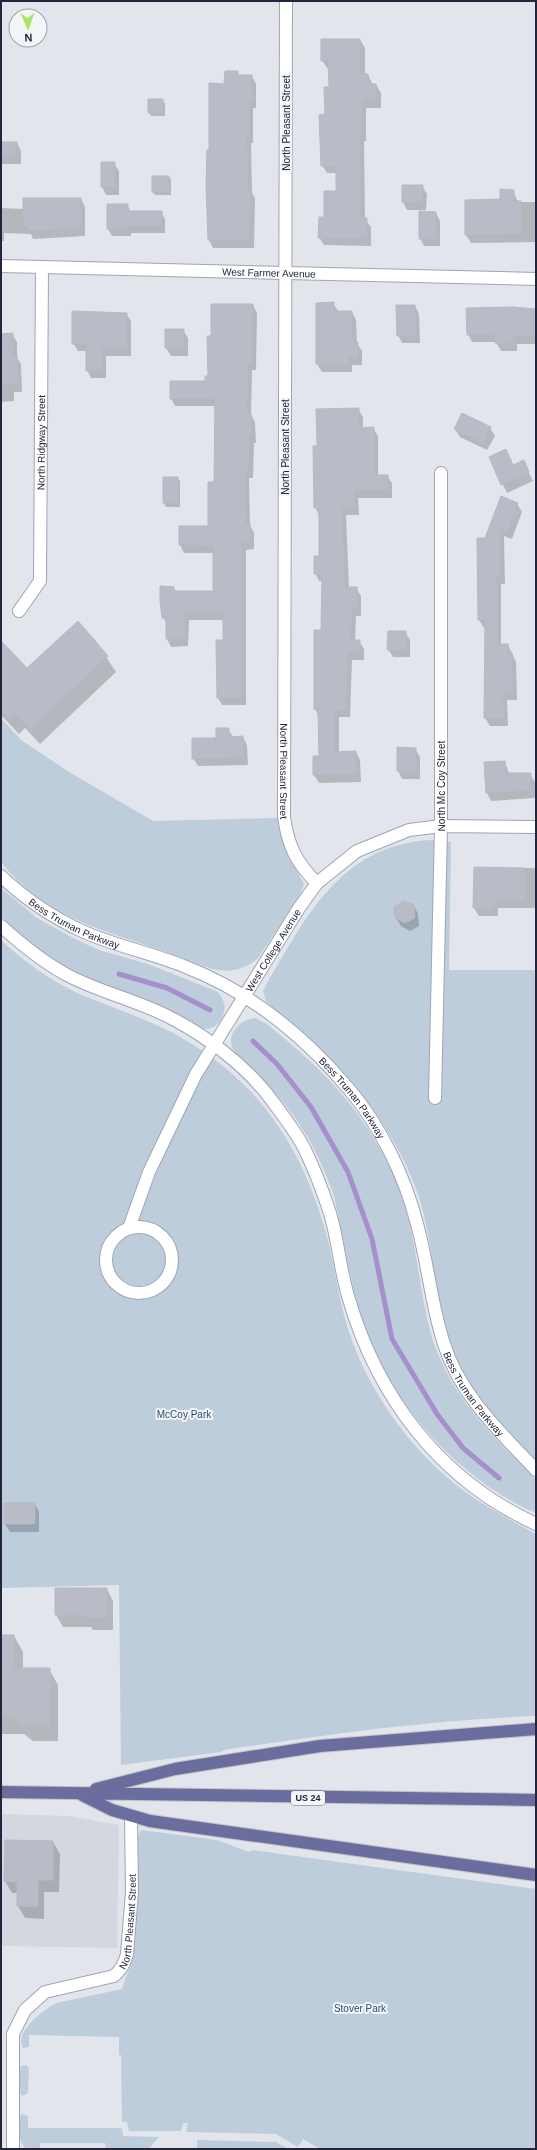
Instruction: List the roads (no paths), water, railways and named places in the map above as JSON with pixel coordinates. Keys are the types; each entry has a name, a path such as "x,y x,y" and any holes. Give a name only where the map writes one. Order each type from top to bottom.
{"main road":[{"path":"79,1794 175,1769 320,1746 536,1729"},
{"name":"US 24","path":"1,1792 536,1800"},
{"path":"79,1794 112,1810 131,1816 172,1825 536,1875"}],"street":[{"name":"North Pleasant Street","path":"286,1 284,816 286,832 292,849 302,869 317,884"},
{"name":"West Farmer Avenue","path":"1,266 536,279"},
{"name":"North Ridgway Street","path":"19,612 40,581 42,267"},
{"name":"North Mc Coy Street","path":"435,1098 441,826 441,474"},
{"name":"West College Avenue","path":"129,1228 149,1172 196,1074 299,908 317,884 351,856 374,843 409,830 441,826 536,827"},
{"name":"Bess Truman Parkway","path":"1,876 22,896 82,931 187,967 244,996 286,1025 320,1056 350,1090 380,1134 400,1175 417,1222 444,1344 458,1376 478,1407 536,1470"},
{"path":"1,926 32,953 69,976 171,1018 213,1045 244,1070 267,1094 305,1149 330,1214 348,1295 362,1340 390,1394 420,1436 454,1472 486,1497 536,1524"},
{"path":"129,1228 150,1228 160,1234 167,1242 171,1252 172,1263 170,1273 164,1282 155,1289 145,1293 134,1293 124,1289 115,1282 107,1268 107,1252 111,1242 119,1234 129,1228"},
{"name":"North Pleasant Street","path":"13,2149 14,2034 25,2010 45,1992 114,1976 120,1970 128,1954 132,1892 131,1816"}],"waterway":[{"path":"119,974 167,988 210,1010"},
{"path":"253,1041 277,1064 311,1107 348,1172 372,1239 392,1339 437,1414 463,1448 499,1478"}],"park label":[{"name":"McCoy Park","path":"184,1414"},
{"name":"Stover Park","path":"360,2008"}]}
